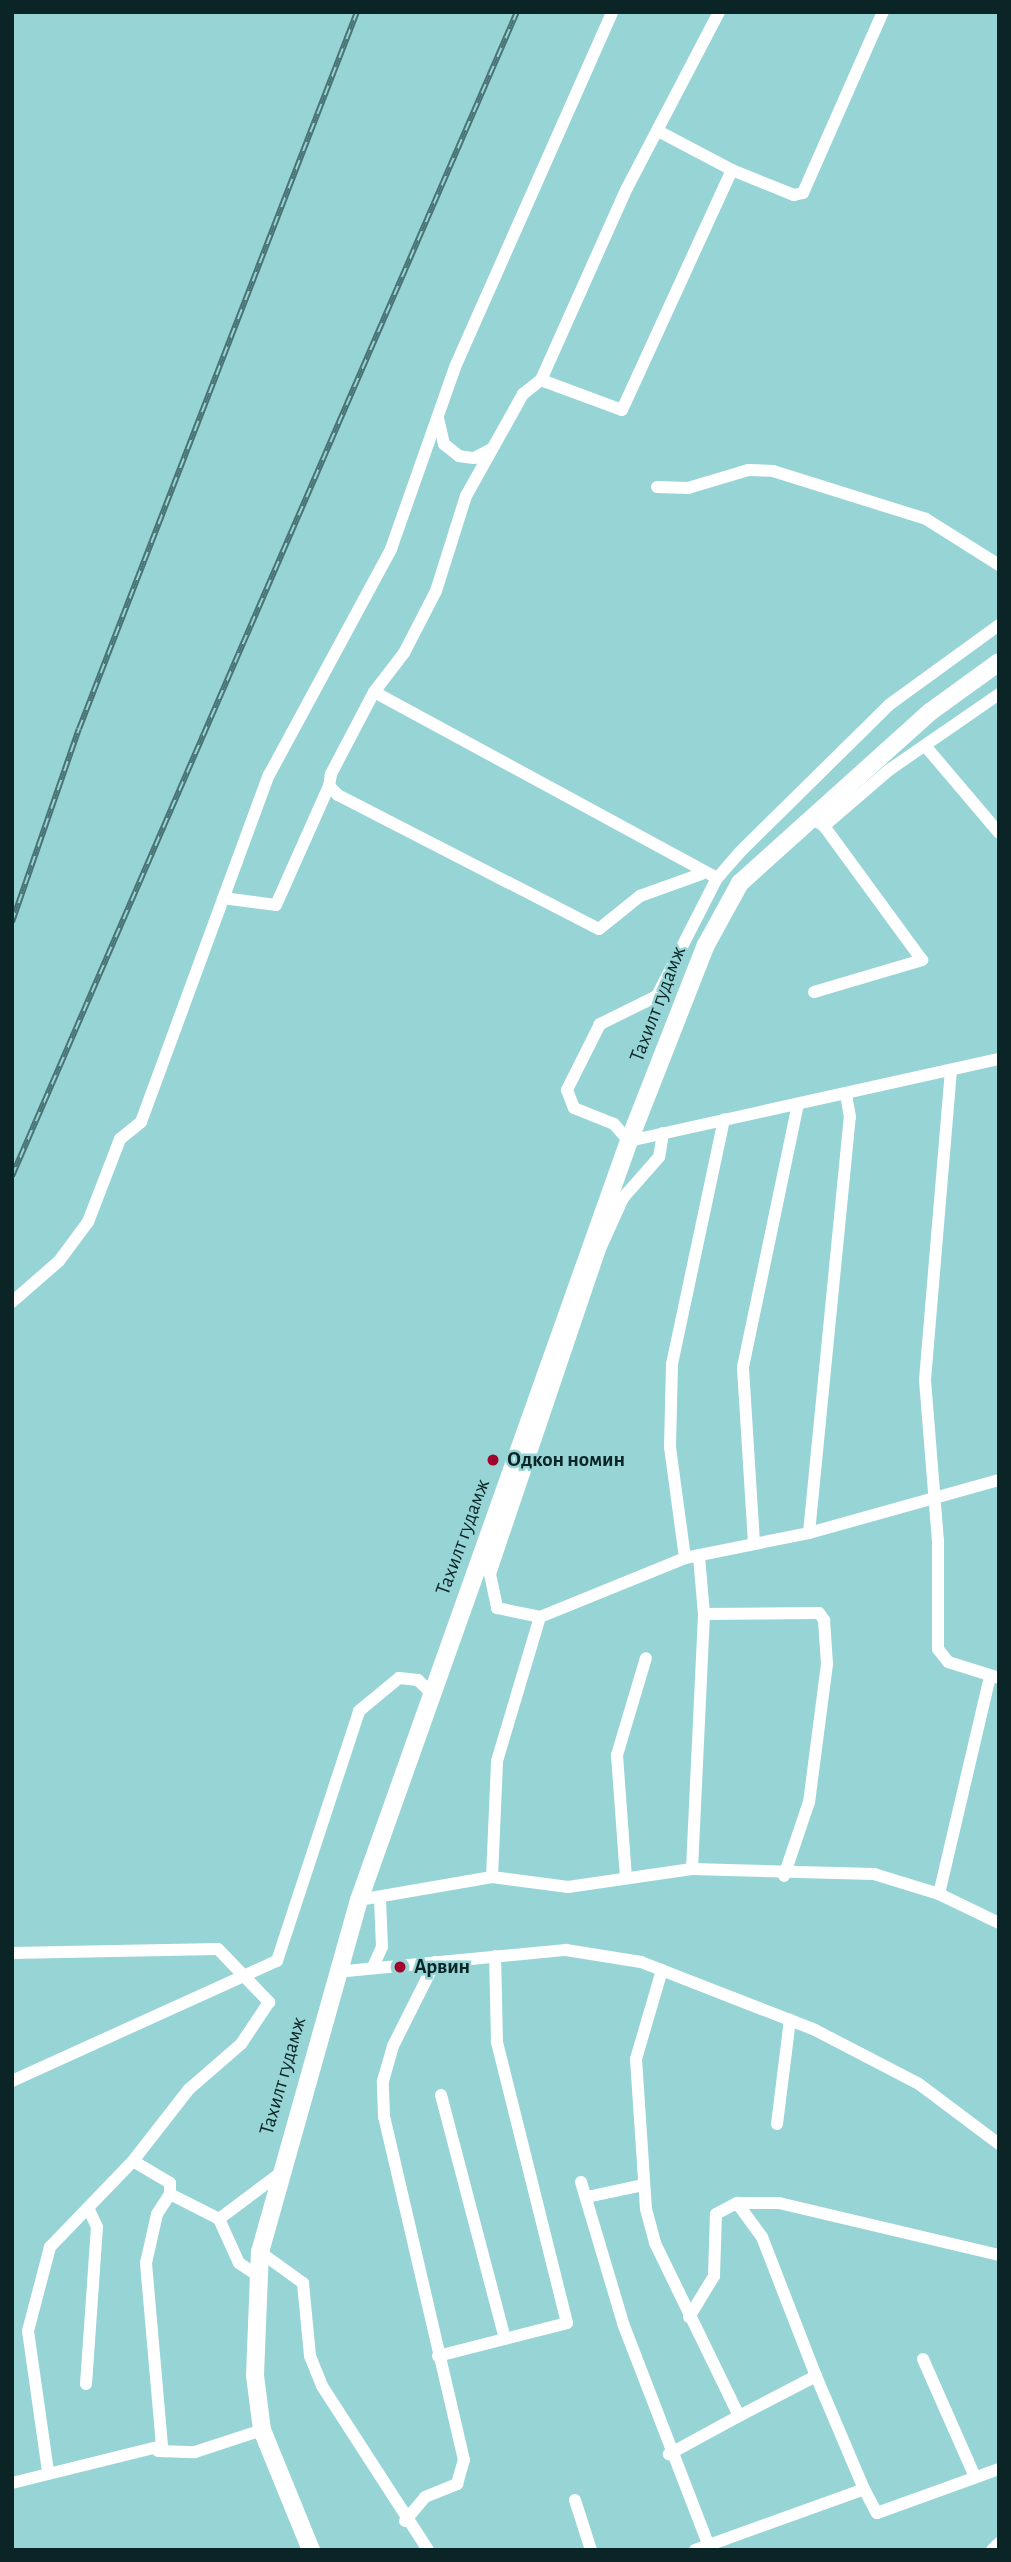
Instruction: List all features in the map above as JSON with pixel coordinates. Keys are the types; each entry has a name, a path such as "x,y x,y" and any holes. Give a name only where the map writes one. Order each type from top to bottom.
{"main road":[{"name":"Тахилт гудамж","path":"311,2550 262,2430 255,2375 260,2252 279,2174 359,1900 430,1693 489,1556 629,1141 706,945 740,883 818,822 930,712 999,662"}],"street":[{"path":"12,1302 59,1261 88,1222 120,1139 141,1122 269,775 391,549 438,418 523,204 612,12"},
{"path":"223,898 276,905 374,692 404,653 436,591 466,496 523,394 541,380 627,188 660,132 719,12"},
{"path":"660,132 732,170 794,195 803,193 883,12"},
{"path":"541,380 622,410 732,170"},
{"path":"438,418 444,444 458,456 474,458 492,449"},
{"path":"657,487 688,488 748,470 773,471 926,519 999,565"},
{"path":"999,625 889,705 717,878 657,996 600,1024 571,1074 567,1090 574,1108 614,1124 629,1141 999,1059"},
{"path":"374,692 701,874 717,878"},
{"path":"814,992 922,960 818,822 889,770 927,748 999,694"},
{"path":"927,748 999,833"},
{"path":"329,786 599,929 640,896 701,874"},
{"path":"939,1894 994,1677 941,1658 925,1380 951,1070"},
{"path":"809,1533 850,1117 846,1095"},
{"path":"754,1544 743,1367 799,1104"},
{"path":"685,1558 670,1447 672,1364 724,1119"},
{"path":"527,1443 600,1249 623,1198 659,1157 663,1133"},
{"path":"489,1556 491,1595 497,1608 540,1616 685,1558 809,1533 997,1484"},
{"path":"692,1869 704,1614 699,1557"},
{"path":"704,1614 819,1614 824,1620 827,1664 810,1802 784,1876"},
{"path":"492,1877 498,1761 540,1616"},
{"path":"626,1878 617,1755 646,1658"},
{"path":"12,2081 277,1961 359,1711 399,1678 418,1680 430,1693"},
{"path":"359,1900 380,1900 492,1877 568,1887 692,1869 784,1876 874,1874 939,1894 999,1923"},
{"path":"373,1967 382,1947 380,1900"},
{"path":"12,1954 218,1949 247,1973 269,2011 189,2090 133,2161 89,2210 64,2226 50,2247 27,2331 48,2472"},
{"path":"336,1972 566,1950 662,1970 790,2020 919,2084 999,2144"},
{"path":"438,2356 567,2323 497,2042 495,1956"},
{"path":"405,2521 425,2497 457,2484 464,2460 398,2193 383,2081 435,1962"},
{"path":"662,1970 636,2059 643,2185 655,2242 739,2416"},
{"path":"777,2124 790,2020"},
{"path":"441,2095 505,2339"},
{"path":"133,2161 170,2183 170,2194 157,2214 146,2263 164,2441 158,2451"},
{"path":"219,2219 279,2174"},
{"path":"581,2182 587,2197 593,2234 669,2454 708,2544"},
{"path":"587,2197 643,2185"},
{"path":"170,2194 219,2219 239,2263 257,2276"},
{"path":"689,2317 714,2276 716,2214 737,2203 779,2203 999,2255"},
{"path":"737,2203 762,2237 816,2376 864,2489 877,2513 999,2469"},
{"path":"86,2384 97,2227 89,2210"},
{"path":"260,2252 303,2283 310,2356 322,2385 405,2521 428,2550"},
{"path":"923,2358 975,2477"},
{"path":"669,2454 816,2376"},
{"path":"12,2483 48,2472 158,2451 195,2452 262,2430"},
{"path":"695,2550 864,2489"},
{"path":"575,2501 591,2550"},
{"path":"993,2550 999,2544"}],"railway":[{"path":"12,922 79,729 357,12"},
{"path":"12,1176 517,12"}],"place":[{"name":"Одкон номин","path":"493,1460"},
{"name":"Арвин","path":"400,1967"}]}
